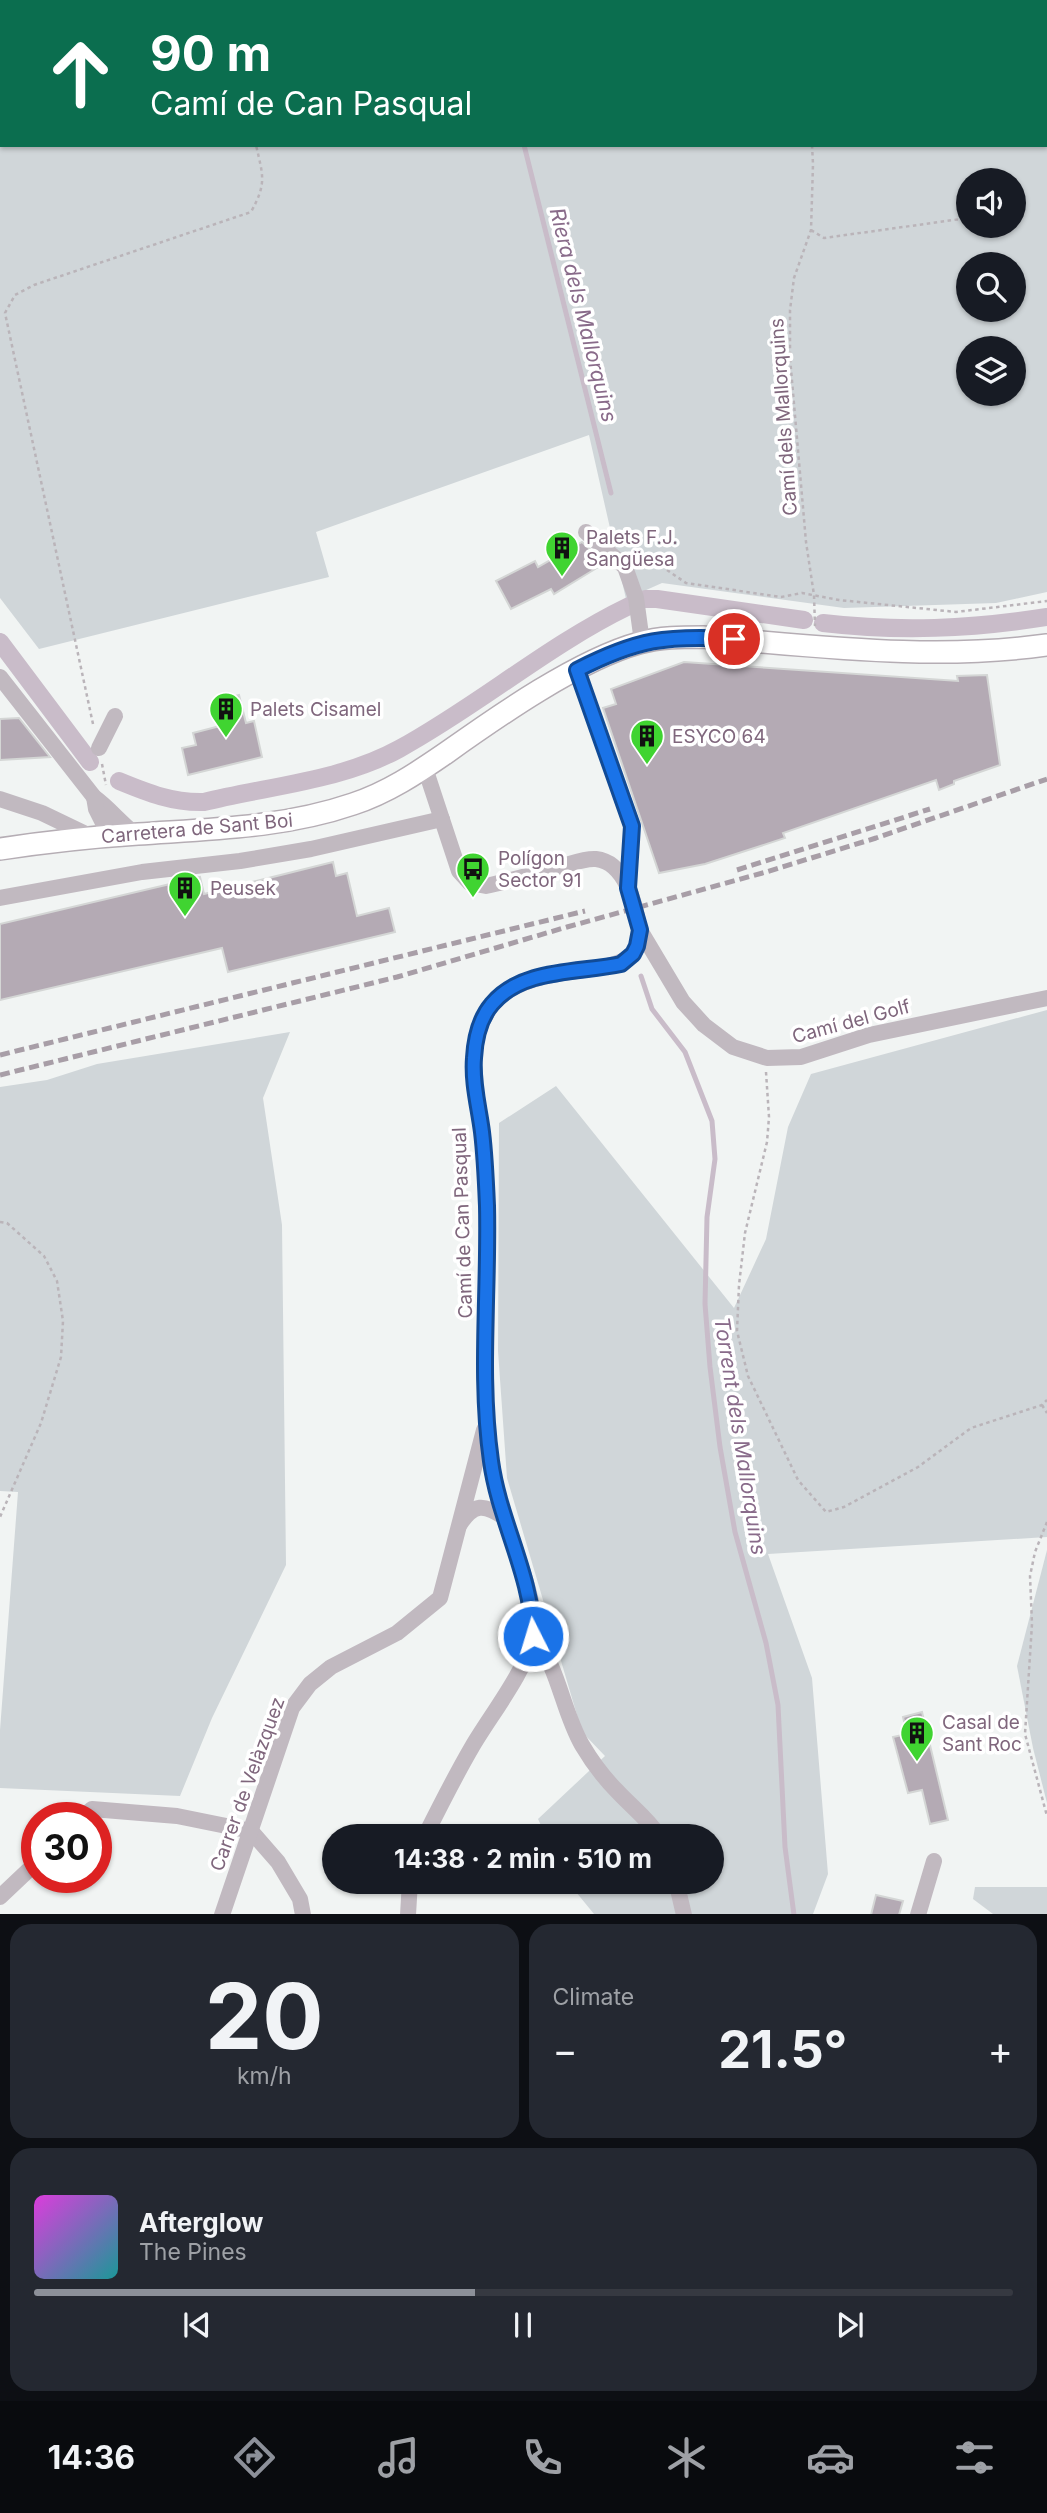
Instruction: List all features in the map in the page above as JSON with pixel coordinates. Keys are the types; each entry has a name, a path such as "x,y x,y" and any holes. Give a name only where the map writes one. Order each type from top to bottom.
{"main road":[{"name":"Carretera de Sant Boi","path":"0,849 135,834 232,828 305,818 361,801 425,768 501,716 577,670 642,642 703,637 919,654 987,652 1047,645"}],"street":[{"path":"586,532 625,568 636,598 642,642"},
{"path":"577,670 632,826 628,888"},
{"path":"2,682 100,805 135,834"},
{"path":"99,748 115,716"},
{"path":"425,768 459,871 470,883 486,886 595,859 612,865 624,879 640,930"},
{"path":"0,799 102,837 100,805"},
{"path":"67,824 94,816 100,805"},
{"path":"0,898 142,872 240,862 442,819"},
{"name":"Camí del Golf","path":"640,930 683,1002 704,1025 733,1047 766,1058 802,1057 869,1035 1047,998"},
{"name":"Camí de Can Pasqual","path":"486,1421 486,1170 474,1059 480,1025 492,1004 502,993 516,985 548,975 612,966 629,959 637,946 640,930"},
{"path":"431,1824 467,1756 524,1659 533,1636 531,1608 491,1464 486,1421"},
{"name":"Carrer de Velàzquez","path":"222,1914 292,1708 310,1684 331,1668 397,1633 440,1598 486,1421"},
{"path":"456,1532 468,1513 475,1508 485,1508 504,1517"},
{"path":"533,1636 545,1650 569,1717 591,1759 603,1776 650,1824"},
{"path":"112,1811 177,1816 251,1831 278,1862 300,1899 303,1914"},
{"path":"918,1914 934,1861"},
{"path":"0,1897 21,1877"},
{"path":"408,1914 409,1894"},
{"path":"679,1894 684,1914"}],"path":[{"path":"100,805 99,748 5,313 15,295 34,285 251,212 261,193 263,177 256,147"},
{"name":"Camí dels Mallorquins","path":"812,147 811,230 794,278 790,310 790,358 806,542 814,595 816,647"},
{"path":"811,230 824,238 956,220"},
{"path":"0,310 5,313"},
{"path":"667,570 686,583 781,597 802,593 839,600 956,612 1047,601"},
{"path":"766,1058 769,1117 767,1142 745,1233 737,1331 748,1376 798,1480 825,1512 844,1507 918,1467 971,1428 1042,1405 1047,1400"},
{"path":"0,1222 7,1223 44,1256 57,1281 62,1321 61,1357 41,1423 0,1517"},
{"path":"1042,1405 1047,1412"},
{"path":"1047,1522 1035,1552 1030,1576 1032,1624 1025,1734 1047,1816"}],"shaded area":[{"path":"0,147 1047,147 1047,592 996,603 844,608 662,583 626,599 589,435 316,532 329,577 39,649 0,598"},
{"path":"1047,1010 1047,1537 768,1554 812,1678 828,1874 813,1914 594,1914 578,1894 724,1894 724,1824 540,1824 538,1819 605,1756 582,1732 507,1478 498,1351 499,1123 556,1086 734,1308 766,1239 788,1127 811,1074"},
{"path":"290,1032 263,1098 282,1225 286,1565 212,1718 180,1796 0,1788 0,1730 18,1492 0,1491 0,1087 47,1080 97,1064"},
{"path":"1047,1550 1047,1803 1017,1666"},
{"path":"975,1887 1047,1887 1047,1914 993,1914 973,1899"}],"building":[{"path":"582,542 592,551 600,566 554,594 551,589 511,609 496,581 535,561 538,567"},
{"path":"684,662 958,681 957,676 987,675 1000,765 954,781 954,784 939,790 936,780 783,833 785,838 705,864 659,873 603,708 616,704 611,689"},
{"name":"Palets Cisamel","path":"239,695 246,723 254,721 262,757 188,775 182,748 196,745 193,733 220,726 216,701"},
{"path":"19,718 50,757 0,760 0,719"},
{"path":"333,862 336,876 347,873 357,916 389,908 395,932 228,972 222,948 0,1000 0,924 200,877 204,894"},
{"name":"Casal de Sant Roc","path":"922,1712 948,1820 930,1824 922,1790 908,1793 893,1737 907,1734 903,1717"},
{"path":"876,1895 903,1901 899,1914 871,1914"}],"waterway":[{"name":"Riera dels Mallorquins","path":"524,147 611,493"},
{"path":"645,599 804,620"},
{"path":"119,781 171,799 204,802 353,769 377,760 428,732 541,657 629,606"},
{"path":"823,623 880,628 935,628 1047,617"},
{"path":"0,642 90,762"},
{"name":"Torrent dels Mallorquins","path":"641,976 652,1009 685,1052 712,1121 715,1159 707,1217 705,1304 710,1367 735,1532 766,1643 778,1705 785,1847 794,1914"}],"railway":[{"path":"0,1075 397,977 766,872 876,838 1047,779"},
{"path":"737,870 930,809"},
{"path":"0,1055 585,911"}],"place":[{"name":"Palets F.J. Sangüesa","path":"562,578"},
{"name":"Palets Cisamel","path":"226,739"},
{"name":"ESYCO 64","path":"647,766"},
{"name":"Polígon Sector 91","path":"473,899"},
{"name":"Peusek","path":"185,918"},
{"name":"Casal de Sant Roc","path":"917,1763"}],"route":[{"path":"533,1636 531,1608 491,1464 486,1421 487,1210 485,1156 474,1077 478,1034 487,1010 502,993 516,985 548,975 621,964 629,959 637,946 640,930 628,888 632,826 577,670 642,642 681,637 734,639"}]}
